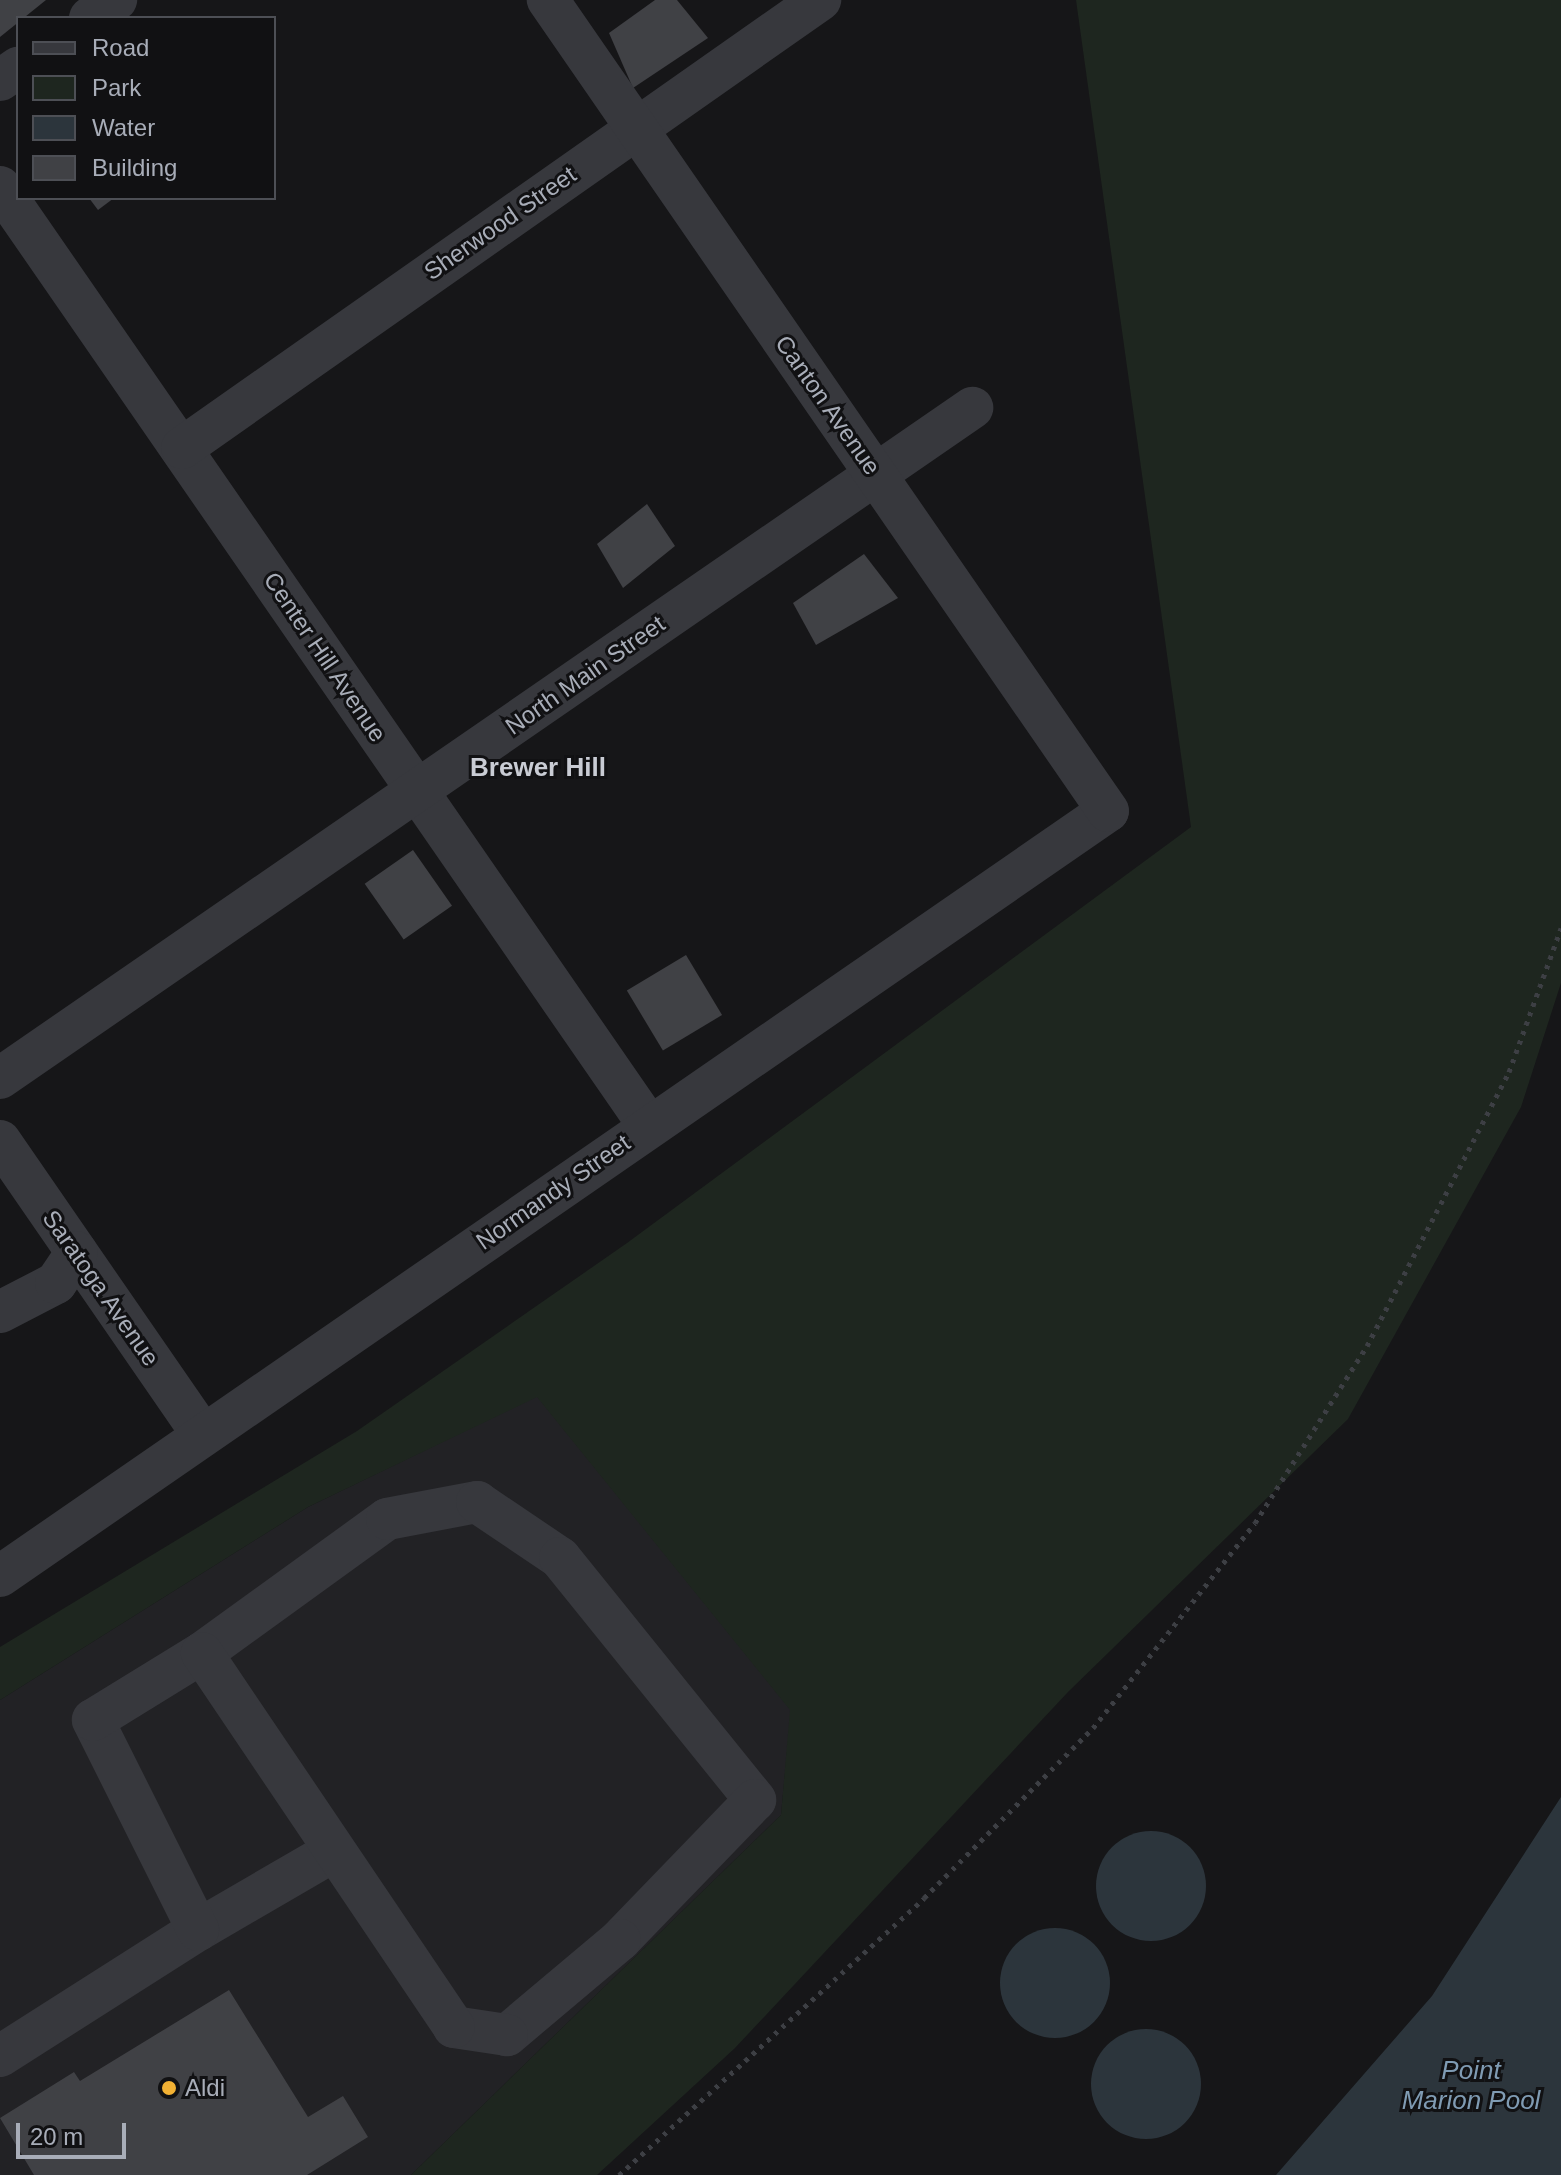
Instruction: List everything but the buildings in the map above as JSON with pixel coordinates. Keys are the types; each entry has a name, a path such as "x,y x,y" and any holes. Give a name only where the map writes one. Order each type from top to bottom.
{"street":[{"path":"93,16 116,0"},
{"name":"Canton Avenue","path":"548,0 1108,811"},
{"name":"Sherwood Street","path":"182,448 820,0"},
{"name":"Center Hill Avenue","path":"0,187 649,1126"},
{"name":"North Main Street","path":"0,1078 972,408"},
{"name":"Normandy Street","path":"0,1576 1108,811"},
{"name":"Saratoga Avenue","path":"0,1141 202,1434"},
{"path":"0,1312 56,1283 77,1252"},
{"path":"198,1930 93,1720 202,1653 387,1519 477,1502 560,1558 755,1800 620,1940 507,2035 454,2027 202,1653"},
{"path":"0,2056 198,1930 334,1851"}],"path":[{"path":"619,2175 924,1898 1093,1728 1255,1523 1367,1346 1502,1085 1561,928"}],"shaded area":[{"path":"537,1396 791,1710 781,1815 411,2175 0,2175 0,1700 308,1507"}],"green space":[{"path":"1076,0 1561,0 1561,983 1521,1107 1348,1419 1068,1692 735,2048 597,2175 411,2175 781,1815 790,1710 537,1397 308,1507 0,1700 0,1647 357,1431 627,1243 1191,827"}],"water":[{"name":"Point Marion Pool","path":"1561,1797 1561,2175 1276,2175 1432,1996"},
{"path":"1151,1831 1172,1835 1190,1847 1202,1865 1206,1886 1202,1907 1190,1925 1172,1937 1151,1941 1130,1937 1112,1925 1100,1907 1096,1886 1100,1865 1112,1847 1130,1835"},
{"path":"1055,1928 1076,1932 1094,1944 1106,1962 1110,1983 1106,2004 1094,2022 1076,2034 1055,2038 1034,2034 1016,2022 1004,2004 1000,1983 1004,1962 1016,1944 1034,1932"},
{"path":"1146,2029 1167,2033 1185,2045 1197,2063 1201,2084 1197,2105 1185,2123 1167,2135 1146,2139 1125,2135 1107,2123 1095,2105 1091,2084 1095,2063 1107,2045 1125,2033"}],"place":[{"name":"Aldi","path":"169,2088"}],"district":[{"name":"Brewer Hill","path":"538,768"}]}
